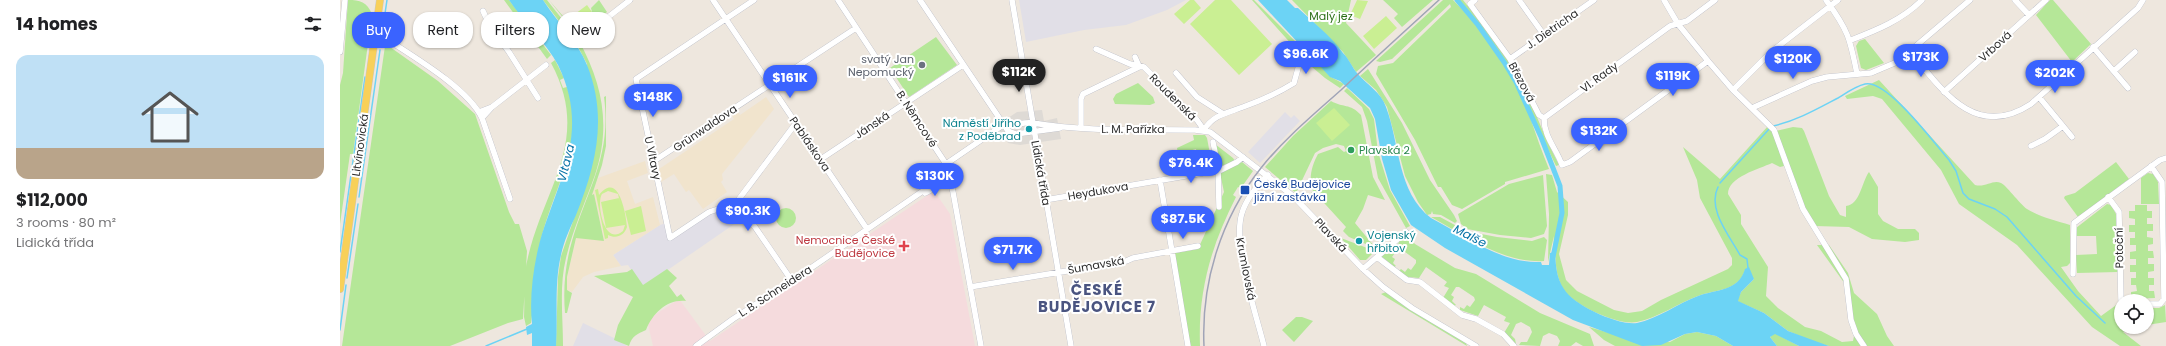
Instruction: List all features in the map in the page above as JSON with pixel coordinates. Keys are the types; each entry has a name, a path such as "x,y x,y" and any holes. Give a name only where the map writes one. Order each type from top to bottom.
{"main road":[{"name":"Litvínovická","path":"377,12 378,1"},
{"name":"Litvínovická","path":"340,288 374,48"}],"street":[{"path":"340,52 345,0"},
{"path":"615,12 630,0"},
{"name":"Pabláskova","path":"713,0 867,229"},
{"path":"726,19 754,0"},
{"name":"B. Němcové","path":"838,0 946,164 951,182 981,346"},
{"path":"920,0 1008,131 1016,134 1060,129 1062,127"},
{"name":"Lidická třída","path":"1012,0 1071,346"},
{"path":"1519,0 1544,36"},
{"name":"J. Dietricha","path":"1510,59 1594,0"},
{"path":"1664,0 1678,24 1708,61 1733,90 1771,127 1803,209 1846,279 1851,320 1856,334 1864,346"},
{"name":"Vl. Rady","path":"1544,118 1670,26 1687,22 1715,0"},
{"path":"1826,0 1842,21 1851,40 1858,74"},
{"path":"1733,90 1771,52 1838,0"},
{"path":"1851,40 1878,30 1899,18 1922,0"},
{"path":"1752,108 1812,81 1871,73 1884,69 1897,62 1970,0"},
{"path":"2015,0 2029,15"},
{"name":"Vrbová","path":"1944,92 2046,0"},
{"path":"1910,51 1944,92 1967,111 1990,116 2018,112 2039,97 2138,8 2143,0"},
{"name":"Březová","path":"1472,2 1510,59 1539,114 1544,118 1544,126 1549,142 1562,165 1570,162 1708,61"},
{"path":"483,11 490,26 538,98"},
{"name":"U Vltavy","path":"726,19 636,78 670,238 709,212 736,203"},
{"name":"Grünwaldova","path":"654,162 856,28"},
{"path":"2093,47 2128,88"},
{"path":"399,48 456,88 479,112 510,199"},
{"name":"Roudenská","path":"1096,49 1124,62 1142,67"},
{"path":"2114,71 2135,52"},
{"name":"Roudenská","path":"1135,57 1142,67 1197,120 1204,130 1207,125 1222,113 1242,108 1284,90 1294,84 1300,61"},
{"path":"482,118 526,79 546,65"},
{"name":"Jánská","path":"821,159 963,65"},
{"name":"Roudenská","path":"1081,128 1082,96 1097,87 1142,67"},
{"name":"Roudenská","path":"1176,73 1197,97 1222,113"},
{"path":"2039,97 2072,137"},
{"path":"479,112 492,108"},
{"path":"792,281 755,227 736,203 796,123"},
{"path":"946,164 1003,125 1012,126 1032,123 1062,127"},
{"path":"2031,146 2046,139 2063,126"},
{"name":"L. M. Pařízka","path":"1062,127 1204,130"},
{"name":"Plavská","path":"1204,130 1214,134 1243,158 1268,175 1299,202 1363,269 1412,308 1476,346"},
{"path":"1213,142 1218,170 1220,207"},
{"name":"Heydukova","path":"1045,200 1218,170 1243,158"},
{"path":"2073,274 2074,223 2151,166 2166,158"},
{"path":"2151,166 2162,182 2164,299 2160,304 2154,304"},
{"name":"L. B. Schneidera","path":"696,346 739,314 792,281 949,172"},
{"name":"Krumlovská","path":"1264,346 1245,275 1239,228 1244,207 1268,175"},
{"path":"1160,180 1188,346"},
{"name":"L. B. Schneidera","path":"915,196 951,182"},
{"name":"Potoční","path":"2108,197 2119,212 2121,294"},
{"path":"1363,269 1406,232"},
{"name":"Šumavská","path":"970,287 1058,272 1124,263 1133,258 1198,246"},
{"path":"1378,255 1407,280 1420,282 1462,315 1476,319 1502,334 1514,346"}],"shaded area":[{"path":"1019,0 1186,0 1167,10 1126,25 1084,30 1026,42"},
{"path":"766,97 774,109 722,174 723,180 721,182 727,192 703,209 689,190 686,192 674,174 661,182 659,169 734,119 732,115 737,111 740,115"},
{"name":"Náměstí Jiřího z Poděbrad","path":"1042,110 1044,121 1057,118 1061,139 1020,145 1008,143 996,126 1017,112"},
{"path":"1285,112 1291,118 1294,115 1300,121 1260,163 1248,152"},
{"path":"645,161 648,173 627,181 635,204 653,197 660,225 613,255 621,266 594,272 583,277 572,292 566,290 567,277 577,234 598,178"},
{"name":"Nemocnice České Budějovice","path":"931,193 937,195 950,214 975,346 653,346 647,320 679,299 710,341"},
{"path":"736,203 746,216 643,287 628,265 621,266 613,255 660,225 666,223 670,237 709,212"},
{"path":"583,323 616,339 627,346 573,346"}],"green space":[{"path":"348,0 356,0 363,2 371,12 352,12 352,48 367,48 353,154 350,154 340,224 340,85 343,73"},
{"path":"504,0 509,0 518,12 513,12"},
{"path":"543,0 547,0 557,13 557,19"},
{"path":"599,0 607,12 592,12 591,8"},
{"path":"1190,0 1194,0 1201,8 1184,24 1174,14"},
{"path":"1215,0 1231,0 1272,44 1239,75 1190,24"},
{"path":"1252,0 1254,0 1331,77 1344,84 1340,88 1325,78 1299,56 1294,47"},
{"name":"Malý jez","path":"1292,0 1351,0 1346,23 1376,55 1356,72 1343,52"},
{"path":"1357,0 1368,1 1360,19 1350,15"},
{"path":"1383,0 1433,0 1402,27 1394,18 1398,14"},
{"path":"1443,0 1453,0 1477,26 1508,69 1524,101 1549,169 1505,182 1505,184 1462,209 1452,205 1441,187 1438,187 1415,140 1376,74 1378,66 1393,63 1451,7 1450,4 1392,59 1380,62 1376,61"},
{"path":"1458,0 1463,0 1500,46 1525,89 1559,165 1556,166 1508,66"},
{"path":"2050,0 2053,0 2091,44 2072,62 2036,15"},
{"path":"587,5 592,12 578,12"},
{"path":"1386,16 1397,28 1374,49 1363,36"},
{"path":"936,37 957,65 909,97 890,68"},
{"path":"1865,39 1884,63 1866,70 1861,68 1856,46 1859,41"},
{"path":"385,48 391,48 438,81 475,114 509,212 515,224 519,224 527,251 523,319 508,323 450,346 342,346"},
{"path":"539,48 546,48 551,55 547,59"},
{"path":"579,48 582,48 587,57 599,90 602,106 603,140 595,175 566,258 562,291 563,346 556,346 558,277 561,256 591,169 587,64"},
{"path":"555,60 564,78 560,80 563,88 567,87 572,107 573,127 565,167 540,244 531,323 526,326 524,317 526,264 536,231 554,184 566,139 567,115 562,90 551,63"},
{"path":"1368,69 1402,123 1430,180 1454,215 1457,221 1455,223 1441,215 1433,214 1432,211 1431,214 1427,215 1418,202 1405,176 1387,107 1376,90 1360,76"},
{"path":"1879,80 1975,185 1979,186 1995,182 2001,183 2027,209 2043,217 2070,225 2070,263 2067,266 2061,267 2078,291 2101,316 2114,307 2114,334 2126,334 2141,346 2120,346 2092,327 2017,245 1959,204 1941,170 1882,99 1873,96 1847,99 1845,96"},
{"path":"1138,83 1153,97 1155,103 1150,105 1115,104 1113,99 1116,94"},
{"path":"1347,88 1369,109 1374,119 1378,152 1390,190 1410,226 1406,228 1378,178 1367,121 1362,107 1344,91"},
{"path":"606,96 606,118 604,97"},
{"path":"1331,101 1350,107 1361,115 1373,177 1385,200 1368,195 1363,209 1355,223 1374,246 1373,247 1349,237 1343,231 1346,227 1315,193 1304,201 1313,191 1311,172 1318,154 1338,147 1344,152 1346,151 1344,146 1336,144 1323,148 1315,153 1296,193 1265,167 1293,136"},
{"path":"1334,108 1350,125 1332,141 1316,123"},
{"path":"606,118 606,146 602,165 592,195 594,194 604,241 576,238 567,277 567,290 572,293 567,313 565,313 564,286 572,241 597,172"},
{"path":"1768,126 1772,130 1784,166 1780,167 1772,163 1745,174 1733,183 1729,188 1728,194 1741,215 1741,224 1768,267 1766,296 1778,308 1805,327 1821,331 1842,342 1853,341 1854,336 1845,284 1817,245 1829,245 1848,273 1854,293 1877,314 1887,336 1894,346 1829,346 1814,342 1788,331 1764,313 1737,301 1741,292 1754,279 1745,270 1742,277 1737,282 1726,289 1698,296 1653,317 1637,322 1619,321 1608,318 1586,308 1569,296 1564,290 1558,276 1555,252 1553,252 1554,236 1548,262 1549,214 1546,174 1552,175 1557,192 1568,202 1568,215 1559,254 1566,280 1577,291 1614,310 1628,313 1642,311 1661,300 1728,269 1732,265 1732,258 1700,198 1697,180 1683,147 1720,179"},
{"path":"1793,127 1802,128 1804,131 1829,196 1840,215 1846,217 1846,206 1855,202 1869,172 1878,187 1878,214 1883,221 1898,229 1915,229 1919,233 1919,240 1905,242 1872,239 1849,227 1815,226 1805,209 1776,131"},
{"path":"1193,135 1205,135 1210,154 1197,155 1196,149 1178,154 1177,148 1194,140"},
{"path":"1215,144 1233,158 1235,161 1221,166"},
{"path":"1242,162 1253,171 1241,188 1238,187 1233,195 1236,197 1227,215 1213,251 1208,269 1201,306 1200,346 1189,346 1175,253 1198,249 1224,192 1220,173"},
{"path":"2116,162 2129,179 2078,217 2064,198 2065,196 2075,193"},
{"path":"2148,173 2153,174 2158,182 2159,204 2141,204 2141,178"},
{"path":"1543,175 1547,226 1544,234 1531,238 1500,235 1467,229 1461,224 1458,214 1509,184"},
{"path":"612,188 616,191 618,194 620,197 625,213 627,227 622,235 614,237 608,235 608,238 605,239 595,190 598,189 599,195 606,189","holes":["608,191 618,194 619,198 601,202 606,228 603,222 600,206 602,194","625,225 623,231 616,234 611,233 606,228"]},
{"path":"2107,204 2111,205 2116,214 2118,272 2077,273 2076,255 2097,254 2096,236 2076,236 2076,228"},
{"path":"2135,205 2147,205 2147,211 2152,211 2152,218 2147,218 2147,224 2153,224 2153,231 2147,231 2147,237 2153,238 2153,244 2148,245 2148,251 2153,251 2154,258 2148,258 2148,264 2154,264 2154,271 2148,272 2148,278 2154,278 2154,285 2149,285 2149,291 2154,291 2155,298 2154,294 2131,294 2131,292 2137,291 2136,285 2131,285 2131,278 2136,278 2136,272 2130,272 2130,265 2136,265 2136,259 2130,259 2130,252 2136,251 2136,245 2130,245 2130,238 2135,238 2135,232 2129,232 2129,225 2135,225 2135,219 2129,218 2129,211 2135,211"},
{"path":"641,206 646,231 631,235 625,211"},
{"path":"782,208 790,208 796,214 796,222 790,228 782,228 776,222 776,214"},
{"path":"1431,217 1440,217 1466,231 1497,237 1532,241 1544,237 1547,240 1544,261 1529,261 1499,253 1471,240"},
{"path":"1406,234 1415,244 1455,268 1476,274 1540,313 1590,334 1594,346 1583,346 1576,342 1571,346 1558,346 1560,341 1557,336 1549,333 1543,336 1540,346 1519,345 1521,342 1527,342 1532,332 1530,327 1521,322 1516,324 1511,335 1515,339 1516,344 1504,333 1510,323 1504,321 1506,317 1484,305 1478,316 1460,310 1460,307 1464,309 1467,305 1470,307 1475,300 1474,297 1459,287 1456,287 1451,295 1454,297 1452,301 1456,305 1454,306 1443,298 1449,288 1444,286 1447,282 1426,267 1419,278 1408,277 1399,271 1401,269 1405,272 1408,268 1411,270 1416,263 1416,260 1401,249 1398,249 1392,257 1395,259 1393,263 1396,266 1394,267 1381,256 1386,253 1387,254 1399,243 1398,240"},
{"path":"1341,238 1375,251 1366,260 1360,260"},
{"path":"632,269 643,285 667,269 677,278 669,286 677,297 681,294 686,301 673,302 662,308 653,318 646,330 635,336 629,346 614,340 618,325 633,297 594,276 627,272"},
{"path":"1386,292 1466,343 1467,346 1381,294"},
{"path":"2165,305 2166,322 2154,324 2154,308 2159,308"},
{"path":"1296,317 1302,317 1313,321 1294,342 1282,330"},
{"path":"1589,327 1613,334 1670,342 1685,334 1697,332 1716,336 1733,346 1615,346 1604,340"},
{"path":"1775,333 1799,346 1777,346 1770,337"}],"water":[{"name":"Vltava","path":"509,0 543,0 557,20 557,48 579,48 587,65 597,103 597,141 594,159 583,196 567,235 559,266 556,346 532,346 532,333 527,335 526,327 532,324 532,290 539,244 564,171 569,151 572,131 571,110 567,88 558,65 547,48 549,48 549,12 518,12"},
{"path":"1258,0 1287,0 1295,8 1298,8 1322,29 1347,58 1357,73 1381,97 1391,121 1401,167 1406,181 1412,195 1420,207 1431,218 1484,248 1512,258 1541,262 1542,265 1549,265 1550,253 1555,252 1558,276 1561,285 1569,295 1586,308 1608,318 1629,323 1645,321 1698,296 1732,286 1742,276 1745,269 1749,267 1754,279 1741,292 1738,301 1764,313 1788,331 1829,346 1799,346 1775,334 1770,337 1777,346 1733,346 1716,336 1697,332 1685,334 1661,345 1642,346 1573,320 1445,248 1411,225 1391,190 1382,159 1375,119 1370,108 1340,81 1330,77"}],"waterway":[{"path":"385,12 387,0"},
{"path":"1457,0 1478,25 1516,82 1541,137 1560,186 1562,213 1553,257"},
{"path":"359,197 380,50"},
{"path":"340,252 365,77"},
{"path":"1773,126 1806,114 1865,84 1874,85 1885,91 1910,114 1949,160 1956,171 1963,193 1969,199 1995,209 2007,217 2076,296 2105,323"},
{"path":"1720,183 1770,128"},
{"path":"1718,187 1715,195 1717,213 1740,255 1747,259 1748,268"},
{"path":"347,278 358,204"},
{"path":"340,330 346,285"},
{"path":"486,346 527,329"}],"railway":[{"path":"1204,346 1206,299 1216,252 1235,208 1247,187 1270,157 1289,137 1439,0"}],"place":[{"name":"svatý Jan Nepomucký","path":"922,65"},
{"name":"Náměstí Jiřího z Poděbrad","path":"1029,129"},
{"name":"Plavská 2","path":"1351,150"},
{"name":"České Budějovice jižní zastávka","path":"1245,190"},
{"name":"Vojenský hřbitov","path":"1359,241"},
{"name":"Nemocnice České Budějovice","path":"904,246"}],"district":[{"name":"ČESKÉ BUDĚJOVICE 7","path":"1097,298"}],"water label":[{"name":"Malše","path":"1470,236"}]}
